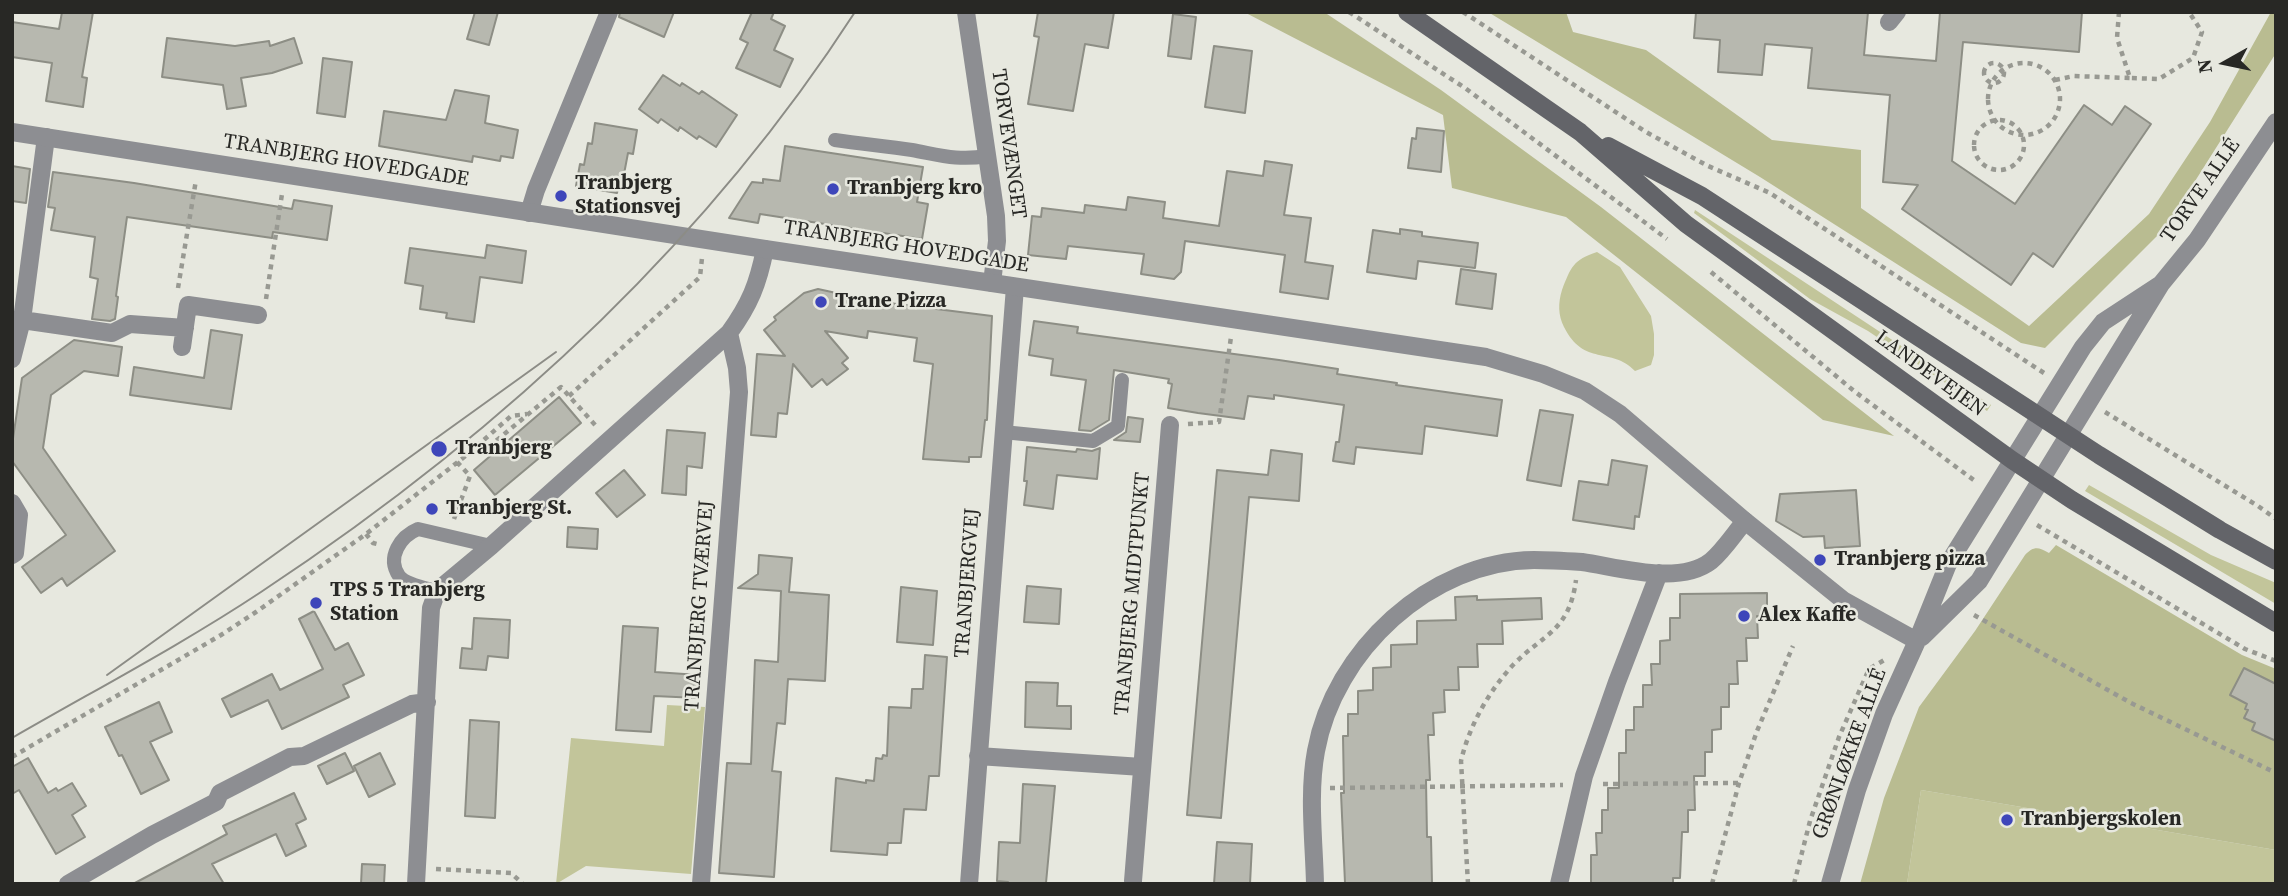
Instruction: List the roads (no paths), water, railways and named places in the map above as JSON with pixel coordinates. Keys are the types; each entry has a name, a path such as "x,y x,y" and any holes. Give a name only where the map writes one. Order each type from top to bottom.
{"main road":[{"name":"LANDEVEJEN","path":"1407,12 1580,132 1686,224 2012,460 2276,623"},
{"name":"LANDEVEJEN","path":"1580,132 1703,196 2040,416 2209,523 2276,561"}],"street":[{"path":"530,213 536,190 609,12"},
{"name":"TORVEVÆNGET","path":"966,12 996,216 997,241 992,283"},
{"name":"TORVE ALLÉ","path":"2041,480 2161,284 2197,240 2276,122"},
{"name":"TRANBJERG HOVEDGADE","path":"12,132 704,240 1486,357 1543,374 1584,391 1620,414 1745,521 1843,600 1917,641"},
{"path":"12,359 22,320 20,265 46,137"},
{"path":"417,876 431,608 437,591 729,333 748,308 755,292 765,249"},
{"name":"TORVE ALLÉ","path":"2012,460 2083,346 2103,323 2161,284"},
{"name":"TRANBJERGVEJ","path":"969,884 1015,287"},
{"path":"182,347 188,305 258,315"},
{"path":"22,320 113,333 130,324 185,328"},
{"name":"TRANBJERG TVÆRVEJ","path":"701,884 740,392 729,333"},
{"name":"TRANBJERG MIDTPUNKT","path":"1133,881 1170,425"},
{"name":"GRØNLØKKE ALLÉ","path":"1830,884 1884,714 1948,564 2012,460"},
{"name":"GRØNLØKKE ALLÉ","path":"1917,641 1979,581 2041,480"},
{"path":"12,503 19,516 15,553 12,555"},
{"path":"1315,884 1312,788 1315,752 1332,697 1344,674 1382,628 1420,598 1453,579 1480,568 1533,560 1578,562 1673,574 1693,571 1710,561 1745,521"},
{"path":"1559,884 1581,784 1616,682 1659,573"},
{"path":"68,884 152,835 216,802 220,793 290,757 304,756 412,704 427,702"},
{"path":"978,755 1142,767"}],"lane":[{"path":"835,141 913,151 950,159 968,160 987,156"},
{"path":"1003,432 1093,441 1118,426 1122,380"},
{"path":"437,591 408,582 399,576 396,548 401,539 418,529 491,546"}],"tram line":[{"path":"12,738 169,649 261,592 347,533 511,403 588,332 662,258 731,180 795,98 855,12"},
{"path":"107,675 556,352"}],"place":[{"name":"Tranbjerg kro","path":"833,189"},
{"name":"Tranbjerg Stationsvej","path":"561,196"},
{"name":"Trane Pizza","path":"821,302"},
{"name":"Tranbjerg","path":"439,449"},
{"name":"Tranbjerg St.","path":"432,509"},
{"name":"Tranbjerg pizza","path":"1820,560"},
{"name":"TPS 5 Tranbjerg Station","path":"316,603"},
{"name":"Alex Kaffe","path":"1744,616"},
{"name":"Tranbjergskolen","path":"2007,820"}]}
